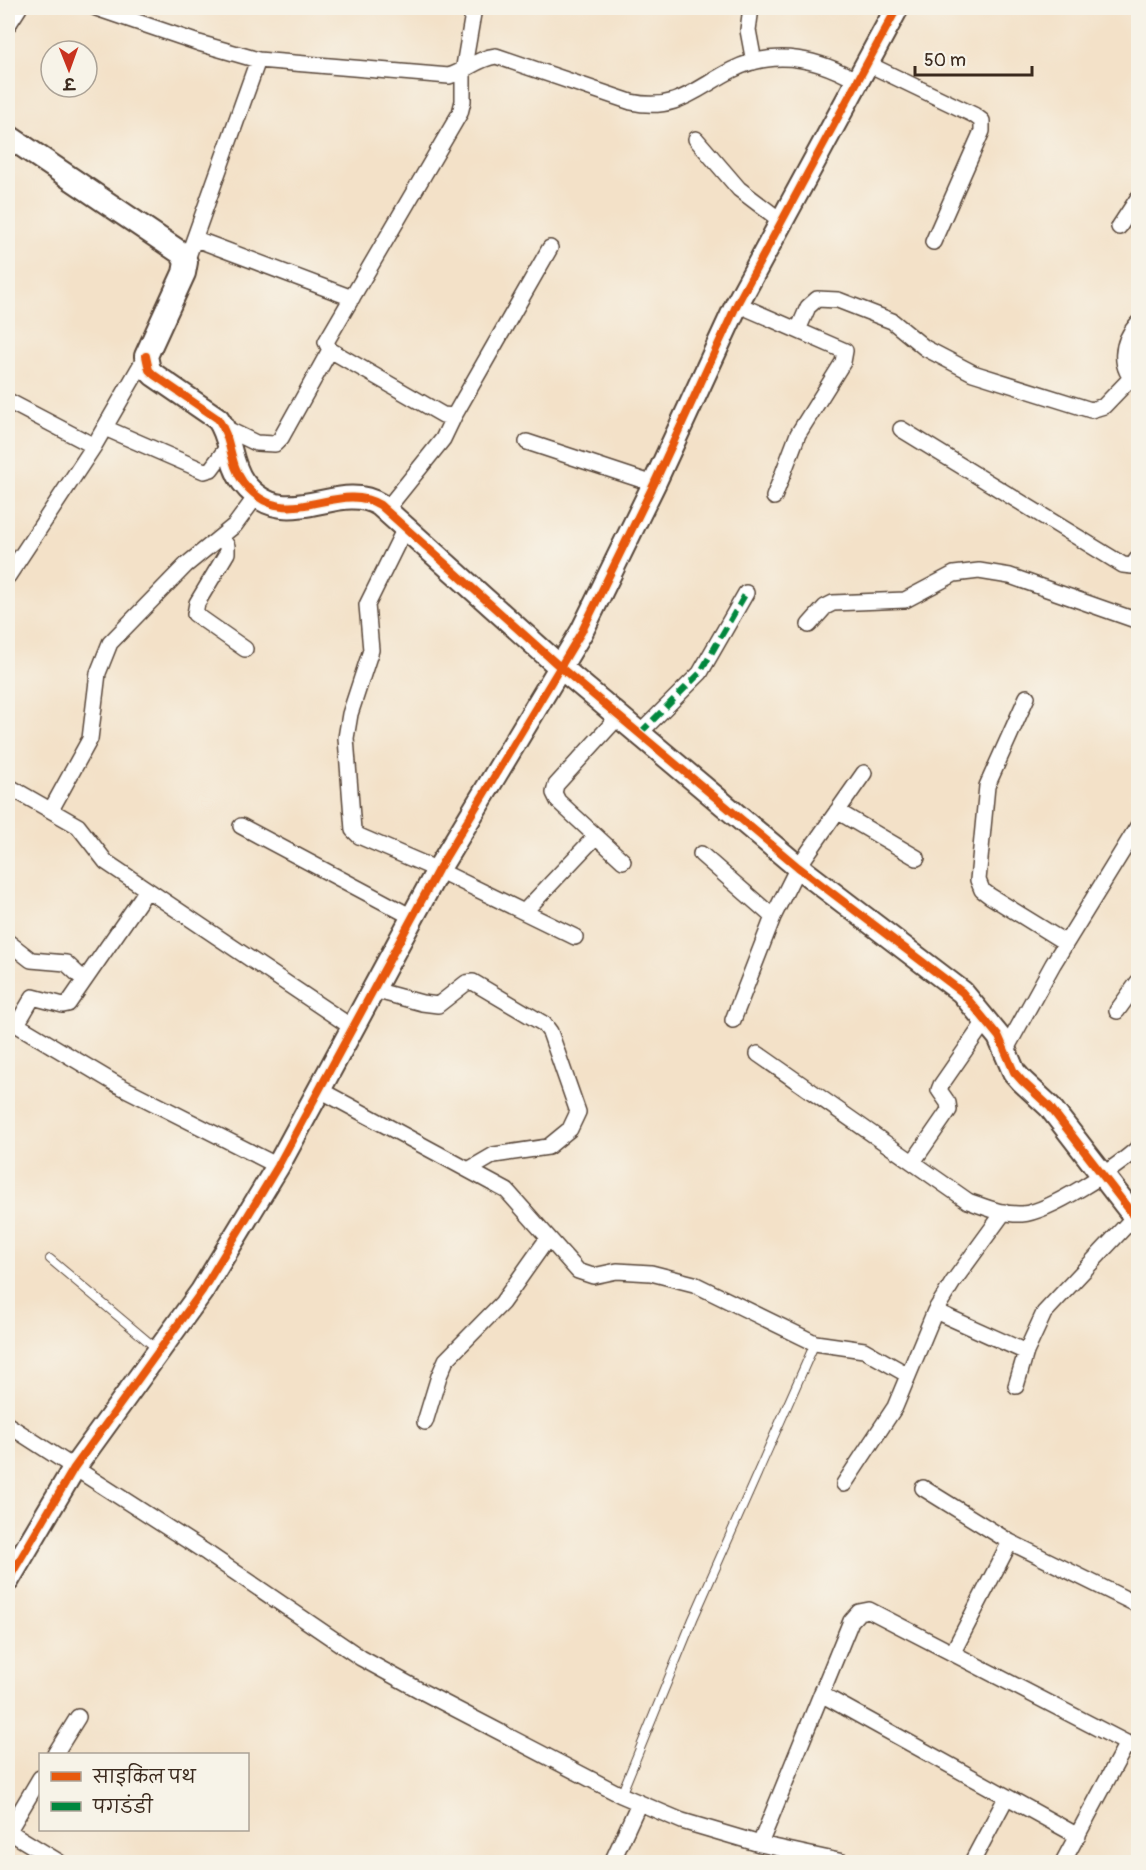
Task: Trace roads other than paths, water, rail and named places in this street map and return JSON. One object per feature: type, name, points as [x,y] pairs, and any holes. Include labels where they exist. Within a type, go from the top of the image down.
[{"type":"street","points":[[8,25],[19,8]]},
{"type":"street","points":[[96,8],[199,43],[258,60],[435,76],[463,72],[487,57],[504,57],[632,102],[651,106],[681,100],[734,69],[754,62],[789,59],[819,62],[863,73],[982,121],[982,131],[933,242]]},
{"type":"street","points":[[454,416],[443,415],[330,350],[326,342],[460,113],[463,101],[463,72],[474,8]]},
{"type":"street","points":[[752,8],[748,30],[754,62]]},
{"type":"street","points":[[8,1580],[74,1468],[202,1291],[278,1166],[438,870],[596,606],[737,304],[897,8]]},
{"type":"street","points":[[10,566],[94,446],[146,356],[184,273],[258,60]]},
{"type":"street","points":[[8,136],[175,246],[186,262]]},
{"type":"street","points":[[696,139],[739,189],[781,221]]},
{"type":"street","points":[[1119,227],[1138,198]]},
{"type":"street","points":[[196,238],[352,298]]},
{"type":"street","points":[[386,510],[443,439],[550,248]]},
{"type":"street","points":[[798,330],[808,307],[817,299],[838,300],[892,321],[925,348],[954,365],[1010,386],[1091,410],[1104,406],[1135,382],[1126,369],[1124,346],[1127,335],[1138,323]]},
{"type":"street","points":[[737,304],[837,347],[845,351],[846,356],[798,434],[774,497]]},
{"type":"street","points":[[227,437],[275,444],[281,438],[330,350]]},
{"type":"street","points":[[146,356],[149,370],[154,375],[207,409],[227,437],[236,471],[243,482],[257,495],[283,506],[296,507],[345,497],[369,498],[386,510],[559,666],[798,867],[962,992],[986,1020],[1006,1049],[1014,1071],[1050,1107],[1137,1218],[1044,1313],[1026,1352],[1016,1386]]},
{"type":"street","points":[[8,400],[94,446]]},
{"type":"street","points":[[105,428],[204,471],[211,469],[227,437]]},
{"type":"street","points":[[901,429],[1123,565],[1132,566],[1138,558]]},
{"type":"street","points":[[527,442],[654,484]]},
{"type":"street","points":[[51,810],[90,739],[98,673],[110,643],[186,565],[235,525],[257,495]]},
{"type":"street","points":[[405,528],[367,605],[371,650],[347,727],[353,830],[359,836],[438,870],[575,937]]},
{"type":"street","points":[[221,537],[227,546],[226,553],[197,603],[195,614],[245,649]]},
{"type":"street","points":[[809,625],[825,607],[833,603],[905,600],[954,574],[979,571],[1010,576],[1138,621]]},
{"type":"street","points":[[640,733],[700,672],[746,593]]},
{"type":"street","points":[[1027,697],[987,786],[978,880],[982,890],[990,896],[1066,943]]},
{"type":"street","points":[[620,716],[556,785],[554,793],[558,801],[623,861]]},
{"type":"street","points":[[733,1020],[773,917],[798,867],[864,773]]},
{"type":"street","points":[[9,791],[51,810],[78,826],[106,862],[353,1028]]},
{"type":"street","points":[[837,811],[917,858]]},
{"type":"street","points":[[241,826],[412,917]]},
{"type":"street","points":[[1006,1049],[1066,943],[1133,846],[1138,826]]},
{"type":"street","points":[[524,912],[596,836]]},
{"type":"street","points":[[701,854],[773,917]]},
{"type":"street","points":[[147,890],[68,1004],[63,1005],[33,997],[20,1019],[21,1029],[118,1084],[278,1166]]},
{"type":"street","points":[[8,942],[31,960],[66,963],[84,980]]},
{"type":"street","points":[[374,990],[422,1004],[438,1005],[466,983],[472,982],[536,1017],[550,1032],[578,1105],[577,1120],[558,1142],[548,1147],[494,1155],[470,1169]]},
{"type":"street","points":[[1118,1011],[1138,982]]},
{"type":"street","points":[[913,1162],[949,1110],[948,1103],[939,1090],[941,1085],[986,1020]]},
{"type":"street","points":[[758,1054],[968,1201],[1004,1212],[1021,1214],[1048,1206],[1102,1174],[1138,1148]]},
{"type":"street","points":[[320,1090],[507,1191],[578,1271],[585,1275],[630,1271],[694,1284],[815,1343],[864,1350],[908,1375]]},
{"type":"street","points":[[844,1484],[886,1423],[935,1311],[953,1282],[1004,1212]]},
{"type":"street","points":[[425,1422],[438,1376],[446,1360],[502,1303],[548,1238]]},
{"type":"street","points":[[935,1311],[1026,1352]]},
{"type":"street","points":[[8,1425],[207,1553],[361,1658],[621,1795],[682,1821],[760,1845],[843,1863]]},
{"type":"street","points":[[923,1488],[1010,1542],[1138,1605]]},
{"type":"street","points":[[953,1652],[1010,1542]]},
{"type":"street","points":[[760,1845],[851,1621],[859,1612],[869,1610],[1133,1746],[1064,1863]]},
{"type":"street","points":[[821,1694],[1078,1836]]},
{"type":"street","points":[[56,1753],[78,1717]]},
{"type":"street","points":[[39,1780],[8,1832],[59,1863]]},
{"type":"street","points":[[972,1863],[1006,1798]]},
{"type":"street","points":[[612,1863],[639,1803]]},
{"type":"lane","points":[[50,1259],[159,1350]]},
{"type":"lane","points":[[621,1795],[693,1619],[815,1343]]}]
